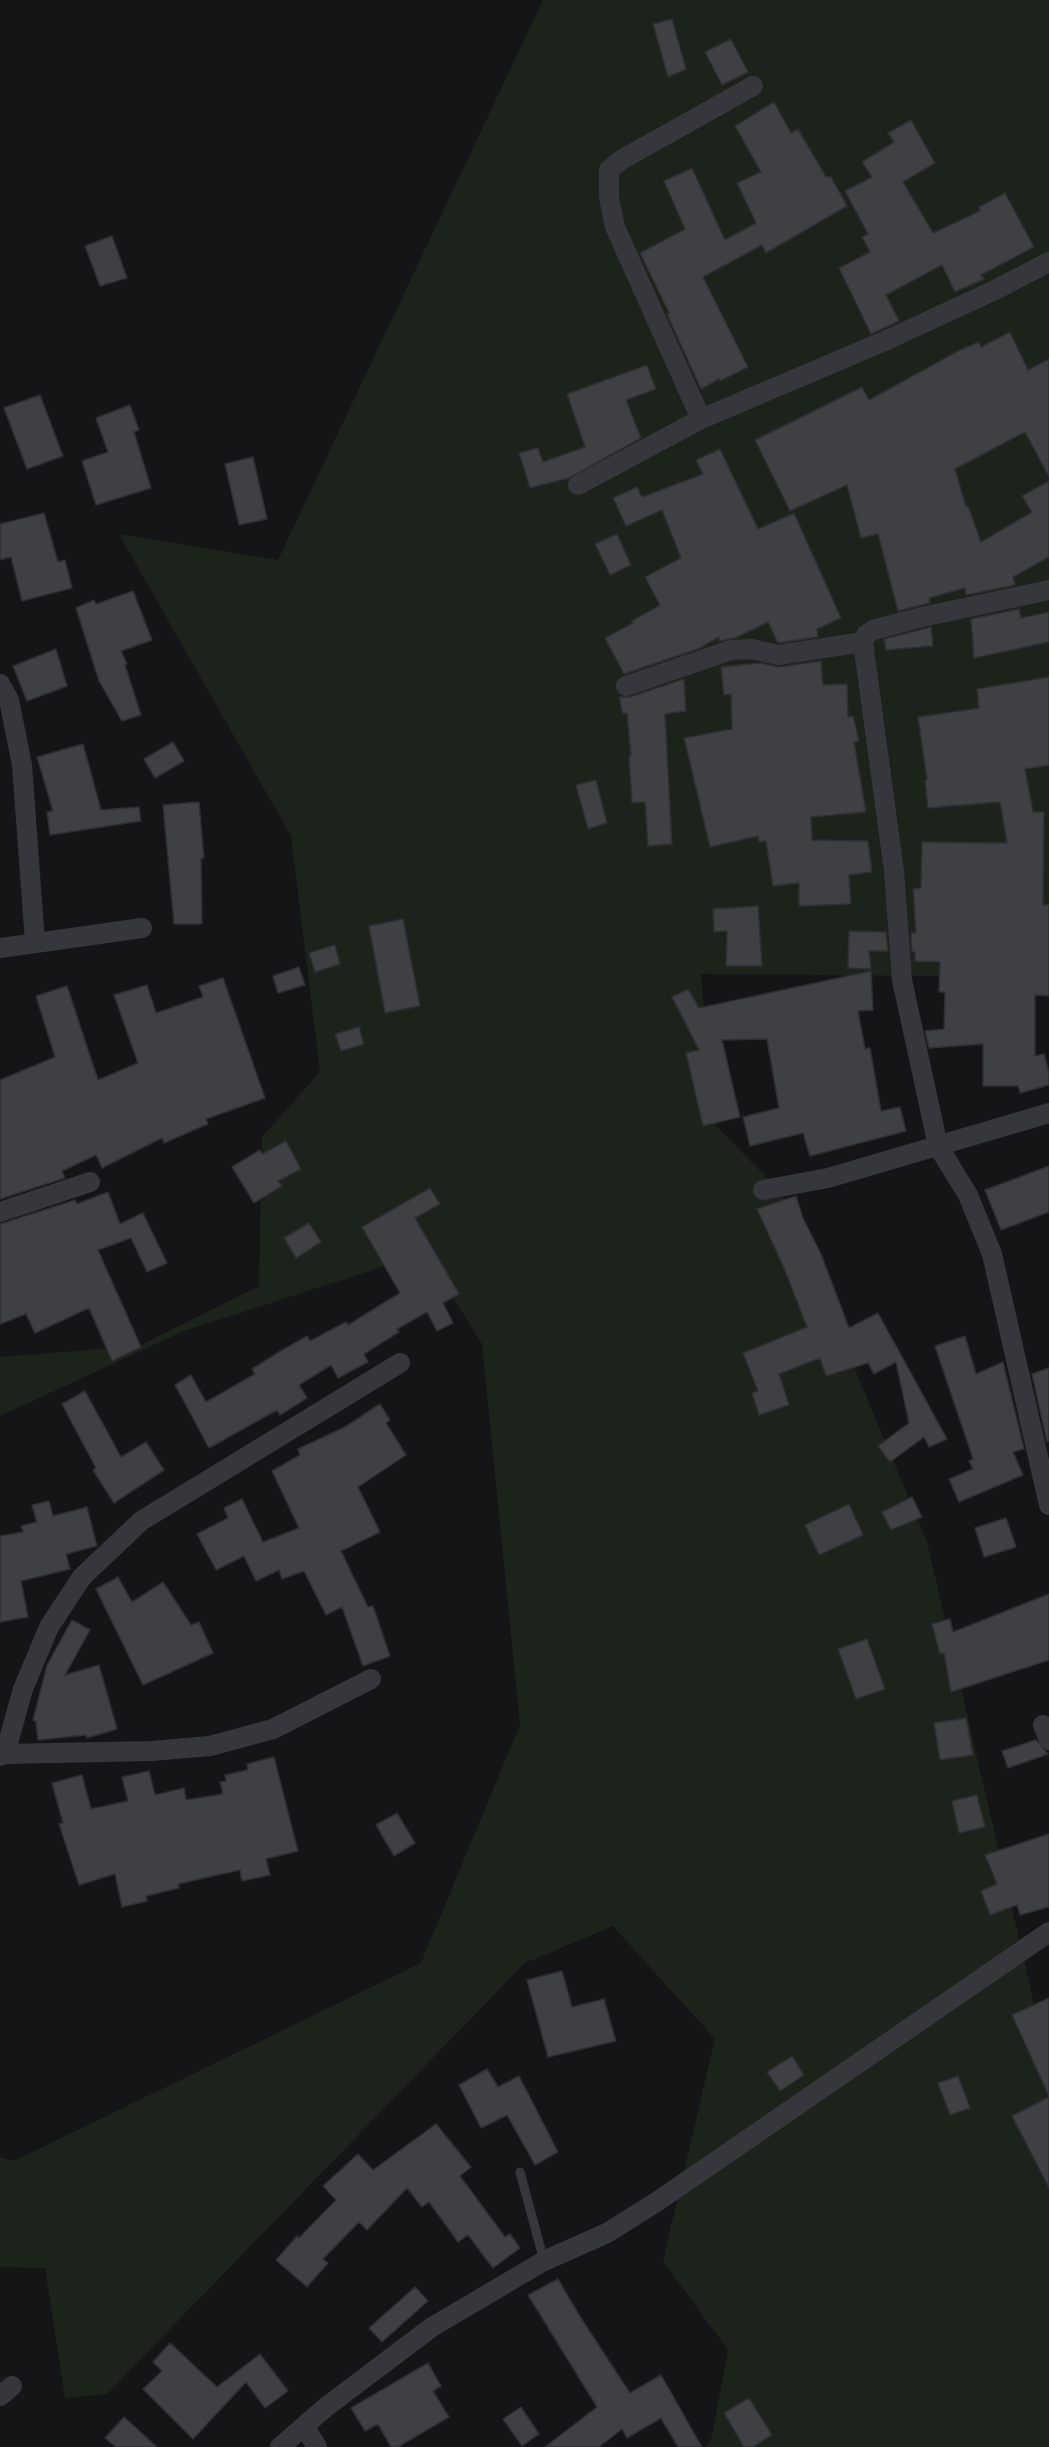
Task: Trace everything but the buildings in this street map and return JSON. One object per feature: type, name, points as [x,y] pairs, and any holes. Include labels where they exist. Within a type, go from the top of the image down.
[{"type":"street","points":[[701,419],[615,227],[609,198],[609,170],[621,160],[753,86]]},
{"type":"street","points":[[578,485],[701,419],[887,340],[995,290],[1049,262]]},
{"type":"street","points":[[1049,590],[922,616],[873,630],[866,635],[863,642],[894,871],[902,980],[938,1146],[968,1195],[992,1254],[1049,1505]]},
{"type":"street","points":[[626,686],[731,650],[752,649],[778,654],[863,642]]},
{"type":"street","points":[[0,684],[9,700],[22,765],[35,942]]},
{"type":"street","points":[[0,948],[141,928]]},
{"type":"street","points":[[763,1190],[828,1178],[1049,1113]]},
{"type":"street","points":[[0,1212],[90,1182]]},
{"type":"street","points":[[371,1679],[273,1729],[210,1746],[151,1751],[2,1755],[23,1689],[49,1627],[82,1577],[141,1521],[400,1363]]},
{"type":"street","points":[[280,2447],[326,2407],[432,2327],[544,2261],[607,2233],[658,2201],[1049,1932]]},
{"type":"street","points":[[304,2426],[317,2447]]},
{"type":"lane","points":[[520,2172],[544,2261]]},
{"type":"shaded area","points":[[543,0],[1049,0],[1049,977],[701,974],[712,1122],[781,1192],[927,1542],[1049,2068],[1049,2447],[707,2447],[712,2436],[728,2350],[663,2261],[715,2039],[613,1926],[525,1963],[107,2394],[65,2398],[45,2268],[0,2267],[0,2157],[14,2161],[421,1963],[520,1725],[482,1344],[425,1253],[184,1331],[0,1416],[0,1357],[139,1346],[259,1286],[262,1137],[320,1072],[291,836],[119,534],[278,560]]}]
